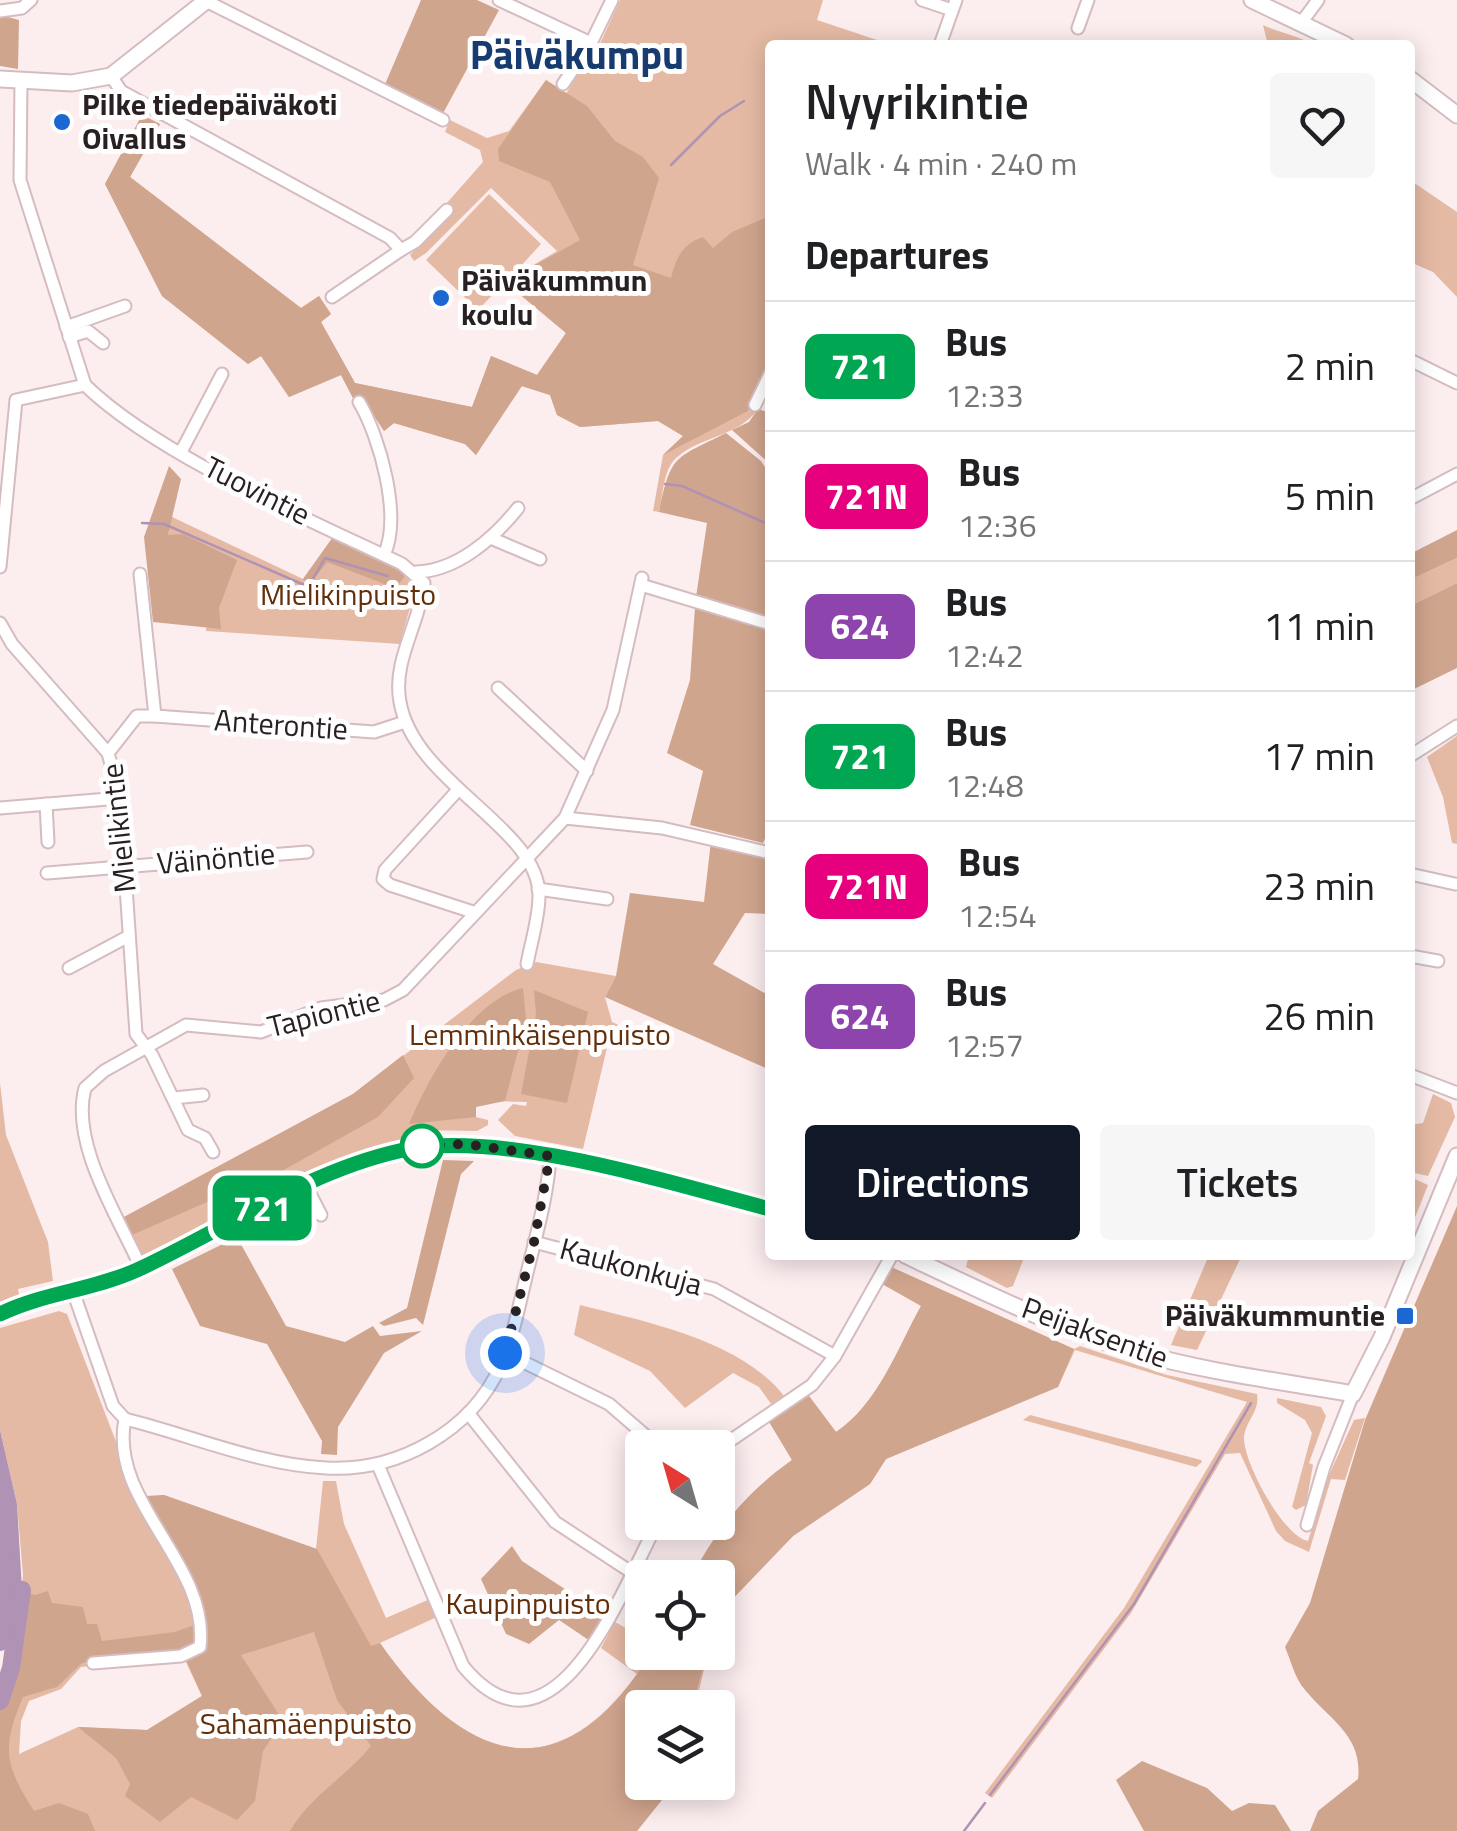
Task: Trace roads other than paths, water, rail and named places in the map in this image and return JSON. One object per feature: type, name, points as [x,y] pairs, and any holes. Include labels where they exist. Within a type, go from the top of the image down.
[{"type":"street","points":[[0,11],[22,8],[31,0]]},
{"type":"street","points":[[498,0],[591,43]]},
{"type":"street","points":[[563,84],[591,43],[612,0]]},
{"type":"street","points":[[922,0],[954,5],[942,40]]},
{"type":"street","points":[[1078,28],[1088,0]]},
{"type":"street","points":[[1252,0],[1336,40]]},
{"type":"street","points":[[1301,23],[1318,0]]},
{"type":"street","points":[[0,78],[88,82],[111,76],[200,2],[443,120]]},
{"type":"street","points":[[111,76],[121,90],[390,238],[401,250]]},
{"type":"street","points":[[0,395],[16,400],[85,386],[20,180],[21,80]]},
{"type":"street","points":[[1415,84],[1457,115]]},
{"type":"street","points":[[332,297],[401,250],[447,210]]},
{"type":"street","points":[[68,332],[125,306]]},
{"type":"street","points":[[68,332],[88,331],[104,343]]},
{"type":"street","points":[[1415,362],[1457,383]]},
{"type":"street","points":[[181,452],[222,374]]},
{"type":"street","points":[[755,404],[765,384]]},
{"type":"street","name":"Tuovintie","points":[[85,386],[181,452],[416,572]]},
{"type":"street","points":[[0,566],[16,400]]},
{"type":"street","points":[[359,402],[376,431],[380,448],[393,536],[384,555]]},
{"type":"street","points":[[1415,495],[1457,474]]},
{"type":"street","points":[[416,572],[430,572],[493,539],[518,508]]},
{"type":"street","points":[[493,539],[540,559]]},
{"type":"street","points":[[416,572],[424,583],[400,670],[399,698],[405,722],[426,759],[521,848],[538,889],[527,964]]},
{"type":"street","points":[[140,574],[154,716]]},
{"type":"street","name":"Tapiontie","points":[[140,1268],[96,1166],[82,1100],[92,1080],[186,1024],[261,1032],[320,1008],[394,996],[564,818],[614,710],[642,582],[765,622]]},
{"type":"street","points":[[0,623],[12,644],[108,752]]},
{"type":"street","points":[[498,688],[586,771]]},
{"type":"street","name":"Mielikintie","points":[[143,1048],[136,1034],[120,798],[108,752],[137,716],[154,716]]},
{"type":"street","name":"Anterontie","points":[[154,716],[374,732],[405,722]]},
{"type":"street","points":[[1415,753],[1457,726]]},
{"type":"street","points":[[458,790],[382,878],[390,886],[473,912]]},
{"type":"street","points":[[0,808],[120,798]]},
{"type":"street","points":[[46,804],[48,842]]},
{"type":"street","points":[[564,818],[662,828],[765,852]]},
{"type":"street","name":"Väinöntie","points":[[47,874],[307,852]]},
{"type":"street","points":[[1415,875],[1454,884]]},
{"type":"street","points":[[538,889],[607,899]]},
{"type":"street","points":[[69,968],[129,936]]},
{"type":"street","points":[[1415,957],[1438,961]]},
{"type":"street","points":[[143,1048],[152,1055],[188,1130],[205,1138],[213,1152]]},
{"type":"street","points":[[1415,1076],[1457,1093]]},
{"type":"street","points":[[174,1098],[204,1095]]},
{"type":"street","points":[[0,1314],[140,1268],[363,1161],[425,1146],[465,1144],[550,1156],[765,1207]]},
{"type":"street","points":[[73,1292],[113,1406],[125,1419],[291,1464],[331,1469],[378,1465],[434,1441],[468,1413],[505,1353],[534,1242],[550,1156]]},
{"type":"street","points":[[1415,1257],[1457,1156]]},
{"type":"street","points":[[306,1186],[320,1215]]},
{"type":"street","name":"Kaukonkuja","points":[[534,1242],[714,1289],[834,1356]]},
{"type":"street","points":[[735,1437],[812,1384],[834,1356],[889,1260]]},
{"type":"street","name":"Peijaksentie","points":[[916,1260],[1020,1307],[1133,1351],[1216,1372],[1353,1394]]},
{"type":"street","points":[[1307,1525],[1324,1466],[1353,1394],[1414,1260]]},
{"type":"street","points":[[505,1353],[609,1404],[639,1430]]},
{"type":"street","points":[[468,1413],[555,1522],[625,1568]]},
{"type":"street","points":[[93,1663],[181,1656],[200,1648],[200,1623],[192,1591],[136,1488],[122,1448],[125,1419]]},
{"type":"street","points":[[378,1465],[463,1666],[492,1692],[523,1699],[554,1688],[573,1674],[600,1636],[625,1584]]},
{"type":"waterway","points":[[671,165],[720,116],[744,101]]},
{"type":"waterway","points":[[665,484],[682,486],[765,523]]},
{"type":"waterway","points":[[142,523],[164,524],[302,584],[310,584],[325,558],[388,576]]},
{"type":"waterway","points":[[990,1795],[1134,1604],[1251,1403]]},
{"type":"waterway","points":[[0,1642],[9,1566]]},
{"type":"waterway","points":[[0,1587],[22,1590],[11,1668],[0,1701]]},
{"type":"waterway","points":[[964,1831],[985,1803]]},
{"type":"place","name":"Pilke tiedepäiväkoti Oivallus","points":[[62,122]]},
{"type":"place","name":"Päiväkummun koulu","points":[[441,298]]},
{"type":"place","name":"Päiväkummuntie","points":[[1405,1316]]},
{"type":"district","name":"Päiväkumpu","points":[[577,55]]},
{"type":"park label","name":"Mielikinpuisto","points":[[348,595]]},
{"type":"park label","name":"Lemminkäisenpuisto","points":[[540,1035]]},
{"type":"park label","name":"Kaupinpuisto","points":[[528,1604]]},
{"type":"park label","name":"Sahamäenpuisto","points":[[306,1724]]}]
